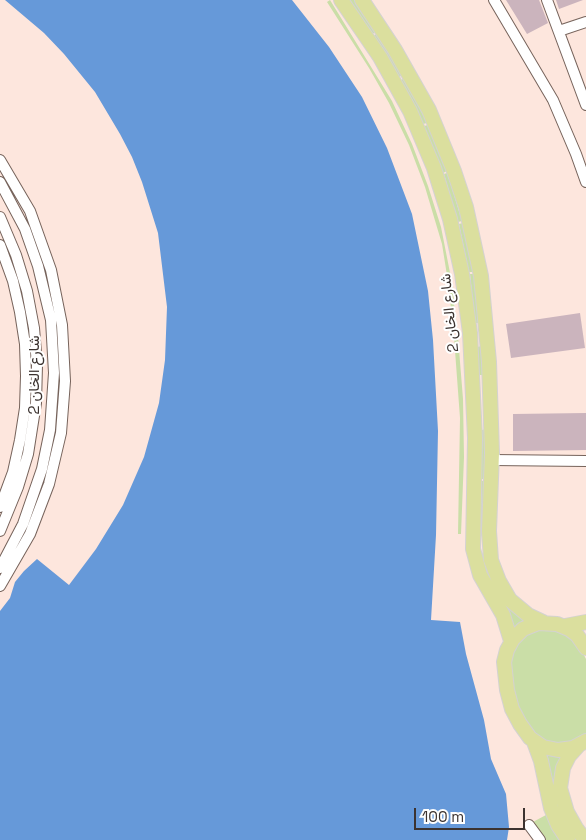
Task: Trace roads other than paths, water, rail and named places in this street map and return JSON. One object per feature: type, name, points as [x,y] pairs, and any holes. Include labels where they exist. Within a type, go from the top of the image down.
[{"type":"main road","name":"شارع الخان 2","points":[[341,0],[380,58],[410,111],[434,168],[450,219],[462,274],[470,333],[475,430],[474,549],[480,575],[503,615],[512,641]]},
{"type":"main road","points":[[362,0],[395,50],[428,110],[452,165],[466,207],[480,267],[489,362],[492,460],[489,542],[493,568],[510,600],[528,615],[543,622],[565,626],[586,622]]},
{"type":"main road","points":[[543,622],[528,626],[518,634],[507,650],[504,662],[507,690],[512,709],[520,724],[534,742],[542,761],[551,808],[558,825],[568,840]]},
{"type":"main road","points":[[565,626],[574,632],[586,648]]},
{"type":"main road","points":[[534,742],[553,750],[568,749],[582,744]]},
{"type":"main road","points":[[582,744],[569,756],[563,768],[560,788],[571,820],[585,840]]},
{"type":"street","points":[[494,0],[553,100],[573,145],[586,182]]},
{"type":"street","points":[[547,0],[586,105]]},
{"type":"street","points":[[559,31],[586,22]]},
{"type":"street","points":[[0,160],[30,211],[45,250],[54,281],[62,325],[65,362],[61,433],[49,484],[30,534],[0,586]]},
{"type":"street","name":"شارع الخان 2","points":[[0,182],[29,238],[38,266],[48,303],[53,338],[54,373],[50,430],[42,469],[23,524],[0,568]]},
{"type":"street","name":"شارع الخان 2","points":[[0,217],[16,255],[27,291],[34,328],[37,365],[36,403],[28,454],[18,486],[0,531]]},
{"type":"street","points":[[0,245],[17,297],[23,328],[26,360],[25,408],[20,440],[13,472],[0,507]]},
{"type":"street","points":[[48,303],[54,281]]},
{"type":"street","points":[[54,373],[64,390]]},
{"type":"street","points":[[492,460],[586,461]]},
{"type":"street","points":[[0,482],[13,472]]},
{"type":"street","points":[[0,572],[13,564]]},
{"type":"street","points":[[529,825],[540,840]]},
{"type":"water","points":[[5,0],[292,0],[329,47],[362,97],[387,148],[412,214],[428,291],[438,431],[436,535],[431,620],[460,622],[466,654],[484,720],[491,759],[506,794],[509,827],[507,840],[0,840],[0,611],[10,598],[15,582],[37,559],[69,585],[96,549],[123,505],[144,457],[159,403],[165,360],[167,307],[158,233],[142,182],[120,134],[95,92],[64,54],[44,33]]}]
